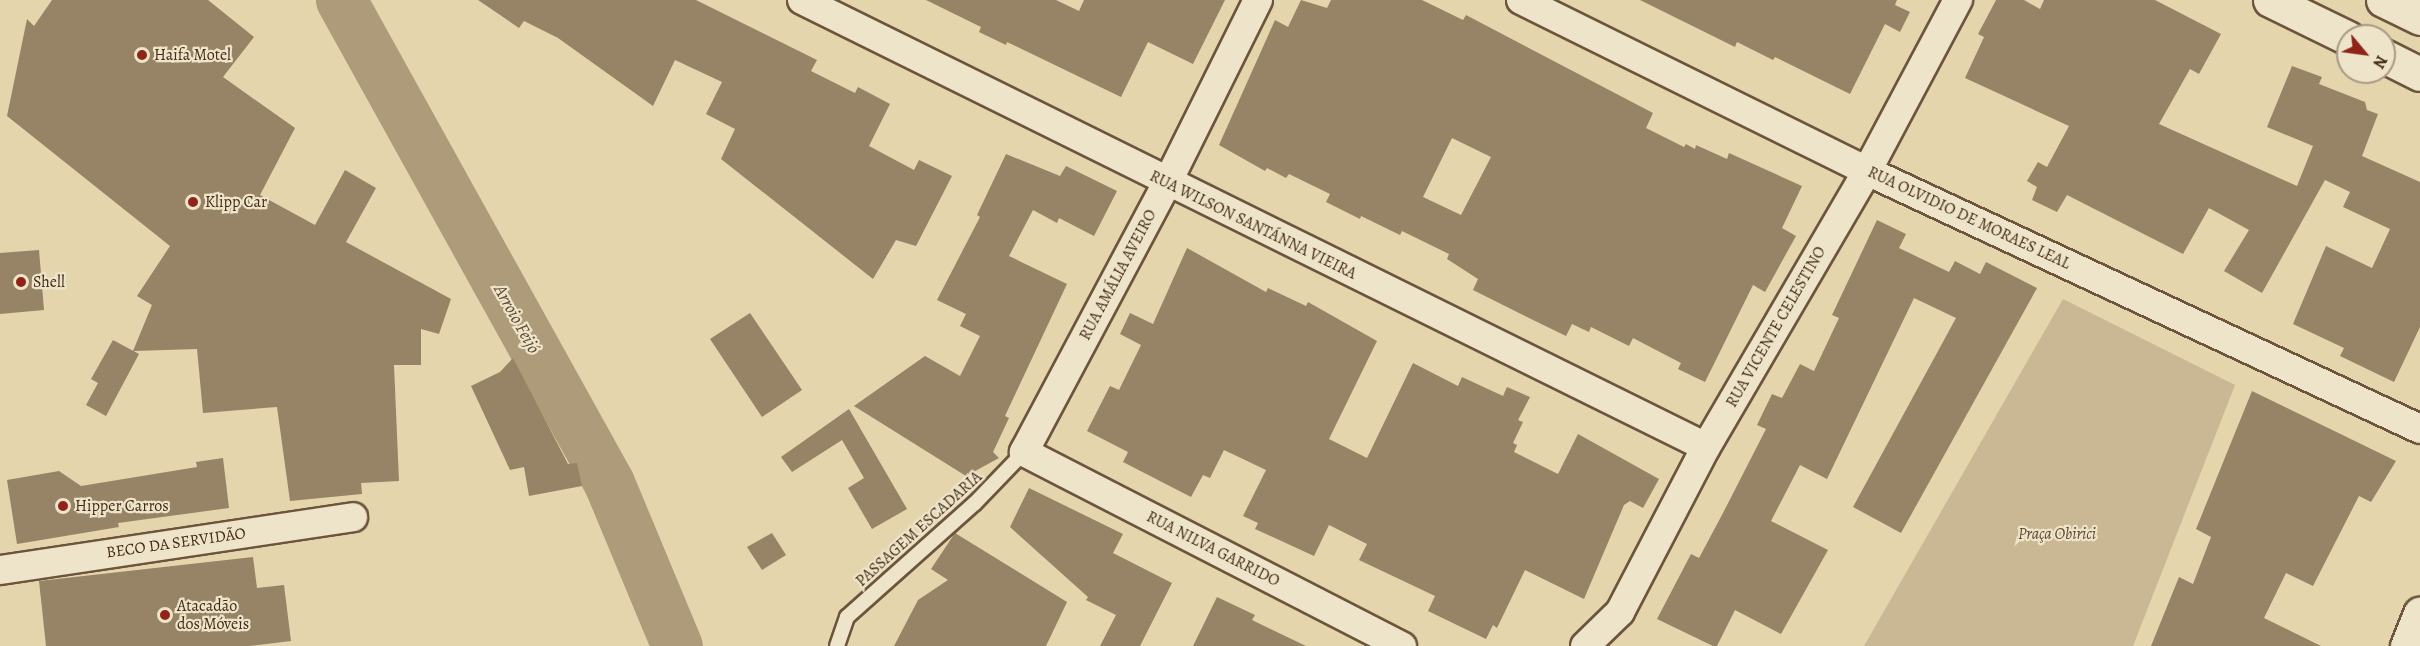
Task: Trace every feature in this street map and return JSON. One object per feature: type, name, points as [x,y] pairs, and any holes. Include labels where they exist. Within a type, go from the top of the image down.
[{"type":"main road","points":[[2270,0],[2336,32]]},
{"type":"main road","points":[[2383,0],[2420,18]]},
{"type":"main road","points":[[2396,62],[2420,74]]},
{"type":"main road","points":[[2407,646],[2420,613]]},
{"type":"street","name":"RUA WILSON SANTÁNNA VIEIRA","points":[[802,0],[1167,183],[1706,447]]},
{"type":"street","name":"RUA AMÁLIA AVEIRO","points":[[1024,452],[1167,183],[1258,0]]},
{"type":"street","name":"RUA OLVIDIO DE MORAES LEAL","points":[[1521,0],[1868,171],[2420,429]]},
{"type":"street","name":"RUA VICENTE CELESTINO","points":[[1585,646],[1620,612],[1706,447],[1868,171],[1958,0]]},
{"type":"street","name":"RUA NILVA GARRIDO","points":[[1024,452],[1402,646]]},
{"type":"street","name":"BECO DA SERVIDÃO","points":[[0,570],[353,517]]},
{"type":"lane","name":"PASSAGEM ESCADARIA","points":[[838,639],[847,617],[975,503],[1024,452]]},
{"type":"green space","name":"Praça Obirici","points":[[2063,299],[2235,385],[2133,646],[1864,646]]},
{"type":"building","points":[[52,0],[208,0],[254,37],[223,77],[295,128],[260,195],[315,225],[345,170],[376,188],[346,242],[451,299],[439,334],[421,329],[421,365],[394,365],[399,481],[361,483],[362,494],[290,501],[277,407],[203,413],[197,349],[133,351],[152,305],[137,296],[170,246],[7,116],[27,19],[34,26]]},
{"type":"building","points":[[478,0],[696,0],[817,60],[811,71],[855,93],[858,87],[890,104],[869,146],[914,170],[919,160],[952,176],[916,246],[896,240],[873,279],[721,159],[735,129],[706,114],[722,82],[675,60],[653,106],[558,38],[524,21],[519,28]]},
{"type":"building","points":[[926,0],[1056,0],[1079,11],[1084,0],[1225,0],[1193,64],[1148,42],[1121,97],[1007,42],[1006,45],[979,32],[981,27]]},
{"type":"building","points":[[1301,0],[1327,8],[1331,0],[1422,0],[1463,20],[1466,15],[1653,113],[1646,128],[1684,147],[1686,144],[1695,149],[1696,145],[1727,159],[1729,153],[1802,186],[1782,228],[1796,236],[1765,292],[1753,285],[1705,382],[1678,369],[1681,363],[1633,338],[1629,346],[1591,327],[1589,332],[1572,324],[1566,336],[1473,290],[1478,279],[1447,259],[1449,254],[1402,231],[1400,235],[1361,216],[1360,219],[1326,202],[1330,194],[1289,174],[1286,178],[1267,168],[1265,171],[1219,145],[1275,20],[1288,27]],"holes":[[[1452,138],[1491,157],[1461,215],[1423,197]]]},
{"type":"building","points":[[1640,0],[1897,0],[1895,5],[1910,12],[1900,32],[1885,24],[1850,94],[1775,57],[1773,60],[1737,42],[1735,47]]},
{"type":"building","points":[[1996,0],[2024,0],[2040,9],[2044,0],[2155,0],[2221,34],[2199,74],[2190,69],[2159,124],[2297,186],[2313,146],[2267,127],[2292,66],[2322,77],[2319,84],[2365,102],[2367,110],[2378,114],[2362,156],[2420,182],[2420,327],[2394,382],[2340,356],[2344,348],[2293,324],[2326,246],[2372,268],[2390,229],[2343,207],[2350,192],[2325,180],[2262,293],[2224,271],[2249,230],[2209,208],[2183,254],[2067,195],[2057,212],[2032,200],[2037,187],[2027,181],[2038,162],[2047,167],[2069,126],[1965,78],[1984,37],[1978,34]]},
{"type":"building","points":[[1006,154],[1060,176],[1066,166],[1117,191],[1094,236],[1059,218],[1057,223],[1033,210],[1009,256],[1067,284],[1005,416],[1009,418],[993,452],[999,458],[966,476],[854,406],[925,356],[960,376],[980,336],[960,326],[966,314],[937,300],[980,217],[977,215]]},
{"type":"building","points":[[1877,220],[1906,234],[1899,248],[1949,272],[1955,261],[1980,274],[1986,262],[2037,288],[1901,533],[1853,507],[1956,318],[1914,298],[1827,479],[1800,465],[1771,521],[1828,550],[1781,634],[1735,610],[1717,646],[1713,646],[1657,619],[1691,554],[1699,558],[1766,429],[1757,425],[1772,394],[1782,398],[1800,364],[1814,371],[1839,318],[1832,315]]},
{"type":"building","points":[[1187,248],[1266,292],[1268,288],[1306,306],[1308,302],[1377,341],[1329,439],[1367,458],[1413,363],[1458,386],[1462,377],[1503,396],[1507,387],[1530,397],[1518,420],[1523,422],[1513,443],[1517,445],[1514,452],[1558,474],[1578,434],[1659,479],[1643,508],[1630,501],[1624,505],[1584,599],[1525,570],[1497,628],[1493,625],[1486,639],[1428,611],[1435,596],[1359,560],[1367,544],[1329,525],[1314,556],[1255,529],[1258,523],[1243,516],[1266,470],[1224,450],[1210,478],[1203,475],[1191,497],[1123,462],[1128,452],[1087,431],[1110,386],[1119,390],[1141,345],[1120,334],[1130,313],[1153,324]]},
{"type":"building","name":"Shell","points":[[39,250],[44,310],[0,314],[0,253]]},
{"type":"building","points":[[750,313],[802,390],[762,417],[710,339]]},
{"type":"building","points":[[113,340],[139,354],[106,416],[86,405],[98,383],[91,379]]},
{"type":"building","points":[[513,358],[568,464],[577,463],[582,486],[529,496],[524,467],[510,470],[471,386],[500,372]]},
{"type":"building","points":[[2252,391],[2396,461],[2371,502],[2359,496],[2313,586],[2286,573],[2264,618],[2321,646],[2151,646],[2179,577],[2193,584],[2211,537],[2196,529]]},
{"type":"building","points":[[849,409],[907,509],[872,529],[848,488],[864,478],[842,440],[792,472],[781,457]]},
{"type":"building","points":[[223,458],[229,508],[118,523],[119,527],[17,544],[7,480],[59,471],[81,486],[197,467],[196,462]]},
{"type":"building","points":[[1029,488],[1123,534],[1113,553],[1172,583],[1140,646],[1100,646],[1116,615],[1086,600],[1088,597],[1010,527]]},
{"type":"building","points":[[772,533],[786,555],[762,570],[747,547]]},
{"type":"building","points":[[955,533],[1067,602],[1046,646],[894,646],[918,600],[948,580],[931,569]]},
{"type":"building","name":"Atacadão dos Móveis","points":[[253,557],[257,588],[284,585],[291,641],[249,646],[46,646],[39,581]]},
{"type":"building","points":[[1217,597],[1255,615],[1252,620],[1306,646],[1193,646]]},
{"type":"waterway","name":"Arroio Feijó","points":[[341,0],[609,483],[677,646]]},
{"type":"place","name":"Haifa Motel","points":[[142,55]]},
{"type":"place","name":"Klipp Car","points":[[193,202]]},
{"type":"place","name":"Shell","points":[[21,282]]},
{"type":"place","name":"Hipper Carros","points":[[63,506]]},
{"type":"place","name":"Atacadão dos Móveis","points":[[165,615]]}]
